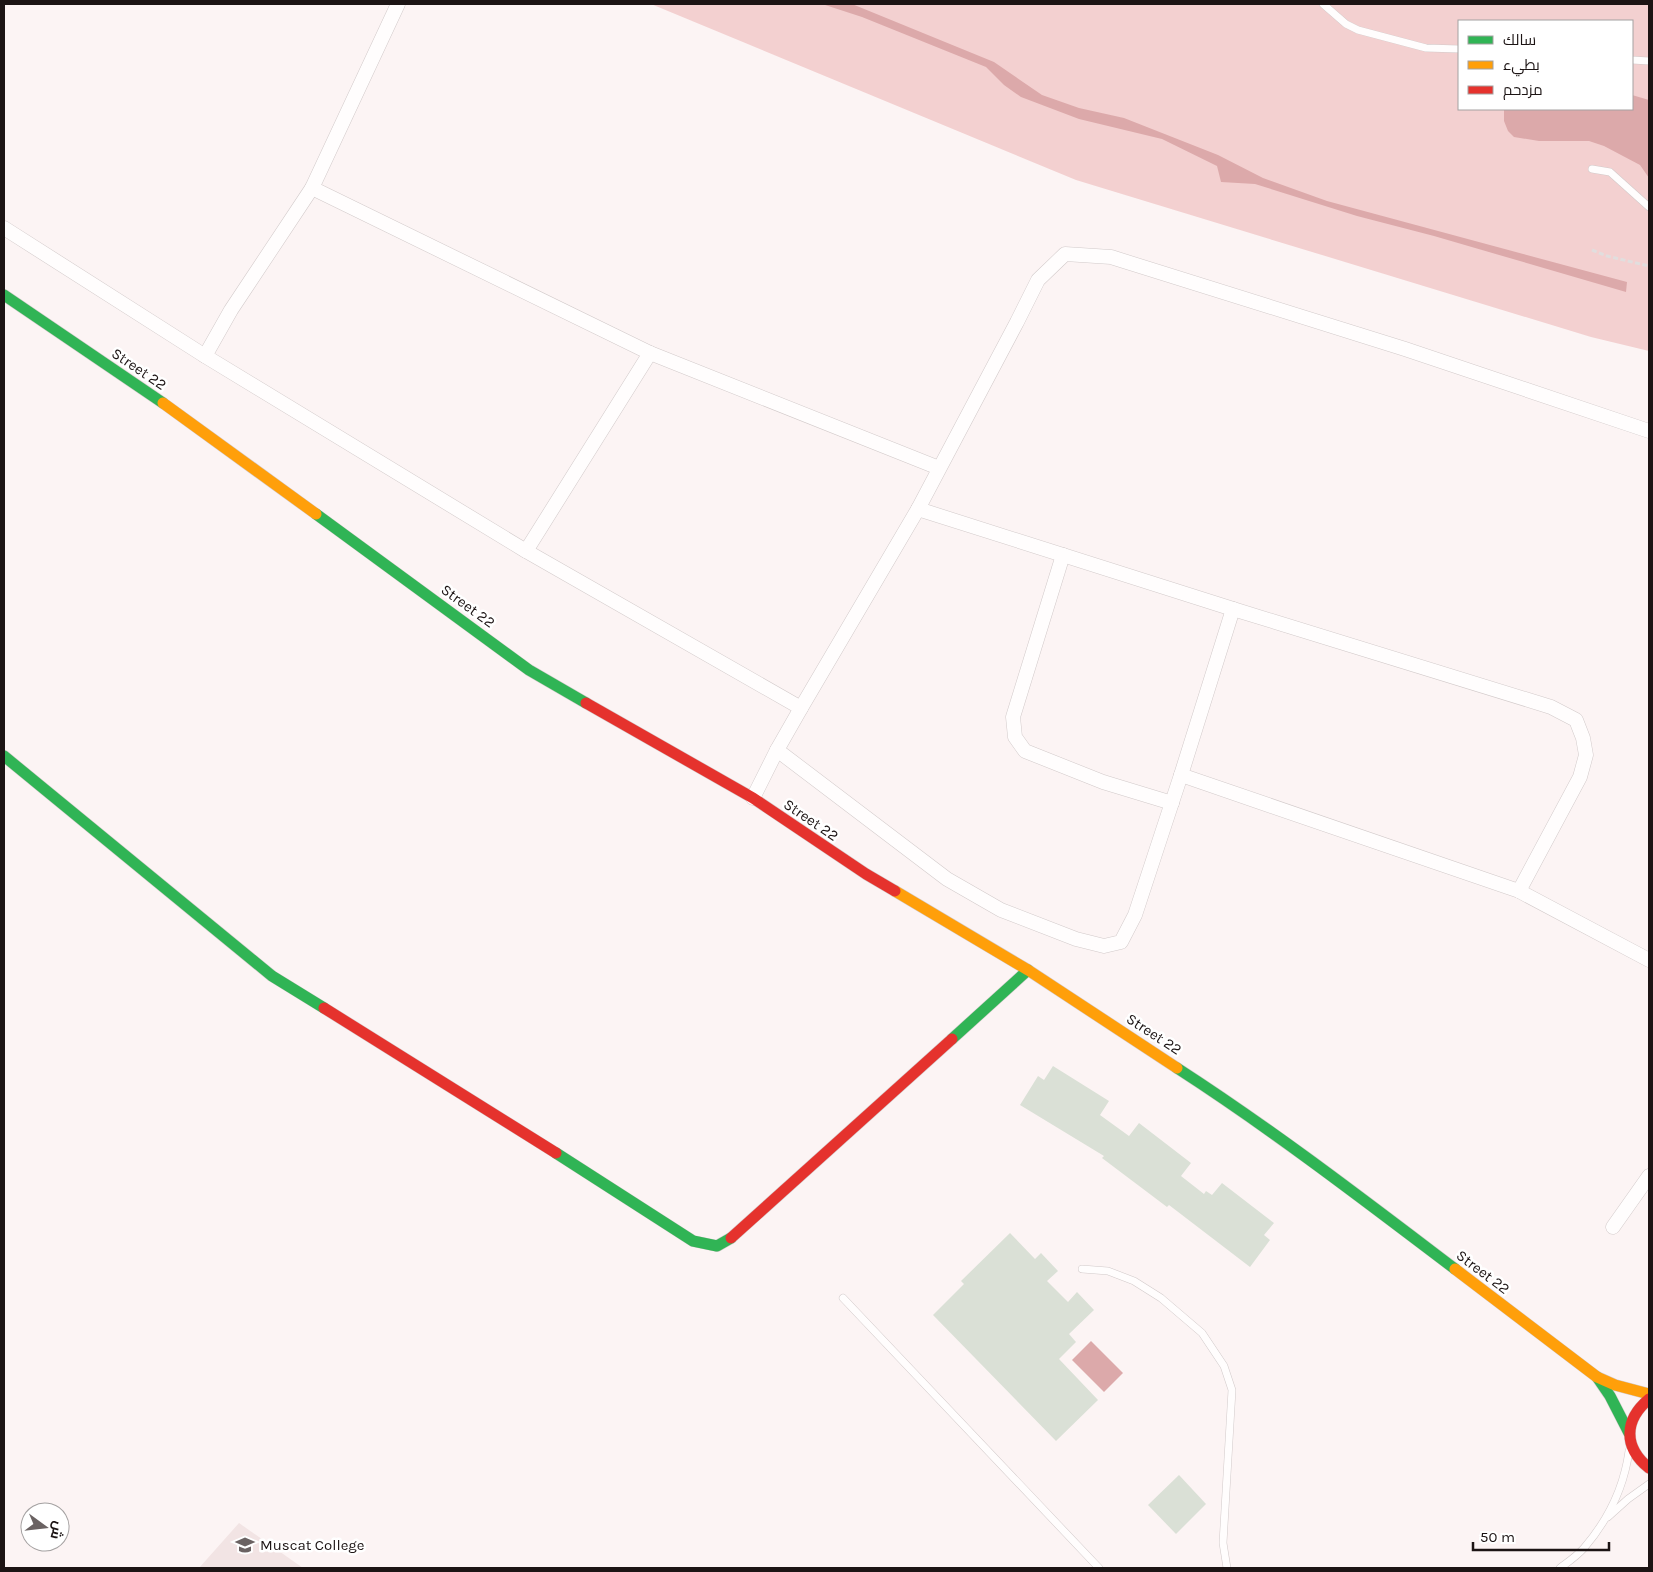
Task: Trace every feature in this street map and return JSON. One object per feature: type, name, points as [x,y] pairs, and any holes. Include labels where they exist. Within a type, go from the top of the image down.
[{"type":"street","points":[[205,356],[231,310],[312,188],[398,4]]},
{"type":"street","points":[[312,188],[650,354],[939,468]]},
{"type":"street","points":[[4,228],[205,356],[526,551],[801,708]]},
{"type":"street","points":[[753,798],[777,750],[918,509],[1038,280],[1065,254],[1111,257],[1405,349],[1649,431]]},
{"type":"street","name":"Street 22","points":[[4,295],[180,415],[530,670],[753,798],[866,874],[1028,970],[1210,1089],[1350,1190],[1598,1377],[1622,1387],[1649,1394]]},
{"type":"street","points":[[526,551],[650,354]]},
{"type":"street","points":[[918,509],[1551,707],[1576,720],[1583,738],[1586,755],[1580,777],[1519,892]]},
{"type":"street","points":[[1063,554],[1013,717],[1015,737],[1025,751],[1103,782],[1172,803]]},
{"type":"street","points":[[777,750],[947,879],[1001,910],[1076,939],[1104,946],[1121,942],[1135,915],[1233,609]]},
{"type":"street","points":[[4,756],[272,976],[536,1140],[692,1241],[717,1246],[732,1238],[1028,970]]},
{"type":"street","points":[[1181,775],[1519,892],[1649,960]]},
{"type":"street","points":[[1612,1227],[1649,1176]]},
{"type":"street","name":"Street 22","points":[[1598,1377],[1610,1396],[1630,1437],[1638,1459],[1649,1468]]},
{"type":"street","points":[[1630,1437],[1634,1414],[1649,1399]]},
{"type":"lane","points":[[1322,4],[1346,24],[1358,30],[1426,48],[1458,49]]},
{"type":"lane","points":[[1633,60],[1649,61]]},
{"type":"lane","points":[[1592,169],[1610,172],[1649,207]]},
{"type":"lane","points":[[1082,1269],[1108,1272],[1134,1282],[1161,1298],[1202,1333],[1224,1366],[1232,1390],[1223,1543],[1227,1568]]},
{"type":"lane","points":[[843,1298],[1099,1568]]},
{"type":"lane","points":[[1560,1568],[1583,1549],[1604,1521],[1616,1500],[1626,1473],[1630,1437]]},
{"type":"lane","points":[[1604,1521],[1628,1499],[1649,1484]]},
{"type":"path","points":[[1592,250],[1614,258],[1649,266]]},
{"type":"shaded area","points":[[651,4],[1649,4],[1649,351],[1591,337],[1076,180]]},
{"type":"shaded area","points":[[822,4],[852,4],[994,62],[1042,95],[1079,108],[1124,118],[1218,155],[1263,178],[1327,201],[1627,282],[1626,292],[1434,236],[1357,216],[1255,184],[1221,182],[1217,166],[1162,139],[1079,119],[1021,97],[1004,85],[986,67],[862,17]]},
{"type":"shaded area","points":[[1633,95],[1649,100],[1649,178],[1640,165],[1604,146],[1589,141],[1539,141],[1514,137],[1508,131],[1504,121],[1504,110],[1633,110]]},
{"type":"shaded area","points":[[1091,1341],[1123,1373],[1104,1392],[1072,1360]]},
{"type":"shaded area","name":"Muscat College","points":[[239,1523],[303,1568],[199,1568]]},
{"type":"building","points":[[1053,1066],[1109,1101],[1100,1115],[1129,1136],[1139,1123],[1191,1163],[1181,1176],[1204,1194],[1206,1191],[1212,1195],[1222,1183],[1274,1223],[1264,1235],[1270,1240],[1250,1267],[1169,1205],[1167,1207],[1102,1158],[1104,1156],[1020,1105],[1038,1076],[1044,1080]]},
{"type":"building","points":[[1010,1233],[1035,1259],[1041,1253],[1058,1271],[1047,1281],[1068,1302],[1077,1292],[1094,1310],[1069,1334],[1076,1342],[1059,1359],[1098,1400],[1056,1441],[933,1315],[964,1284],[961,1281]]},
{"type":"building","points":[[1179,1475],[1206,1504],[1176,1534],[1148,1505]]},
{"type":"traffic: fast","points":[[4,295],[163,403]]},
{"type":"traffic: fast","points":[[316,514],[529,670],[586,703]]},
{"type":"traffic: fast","points":[[4,756],[272,976],[324,1008]]},
{"type":"traffic: fast","points":[[952,1039],[1028,970]]},
{"type":"traffic: fast","points":[[1177,1068],[1283,1141],[1455,1269]]},
{"type":"traffic: fast","points":[[556,1153],[693,1241],[717,1246],[731,1238]]},
{"type":"traffic: fast","points":[[1597,1377],[1610,1396],[1629,1433]]},
{"type":"traffic: slow","points":[[163,403],[316,514]]},
{"type":"traffic: slow","points":[[895,891],[1028,970],[1177,1068]]},
{"type":"traffic: slow","points":[[1455,1269],[1597,1377],[1615,1385],[1649,1394]]},
{"type":"traffic: jam","points":[[586,703],[753,798],[866,874],[895,891]]},
{"type":"traffic: jam","points":[[324,1008],[556,1153]]},
{"type":"traffic: jam","points":[[731,1238],[952,1039]]},
{"type":"traffic: jam","points":[[1649,1399],[1635,1416],[1630,1434],[1635,1451],[1649,1468]]},
{"type":"place","name":"Muscat College","points":[[245,1545]]}]
